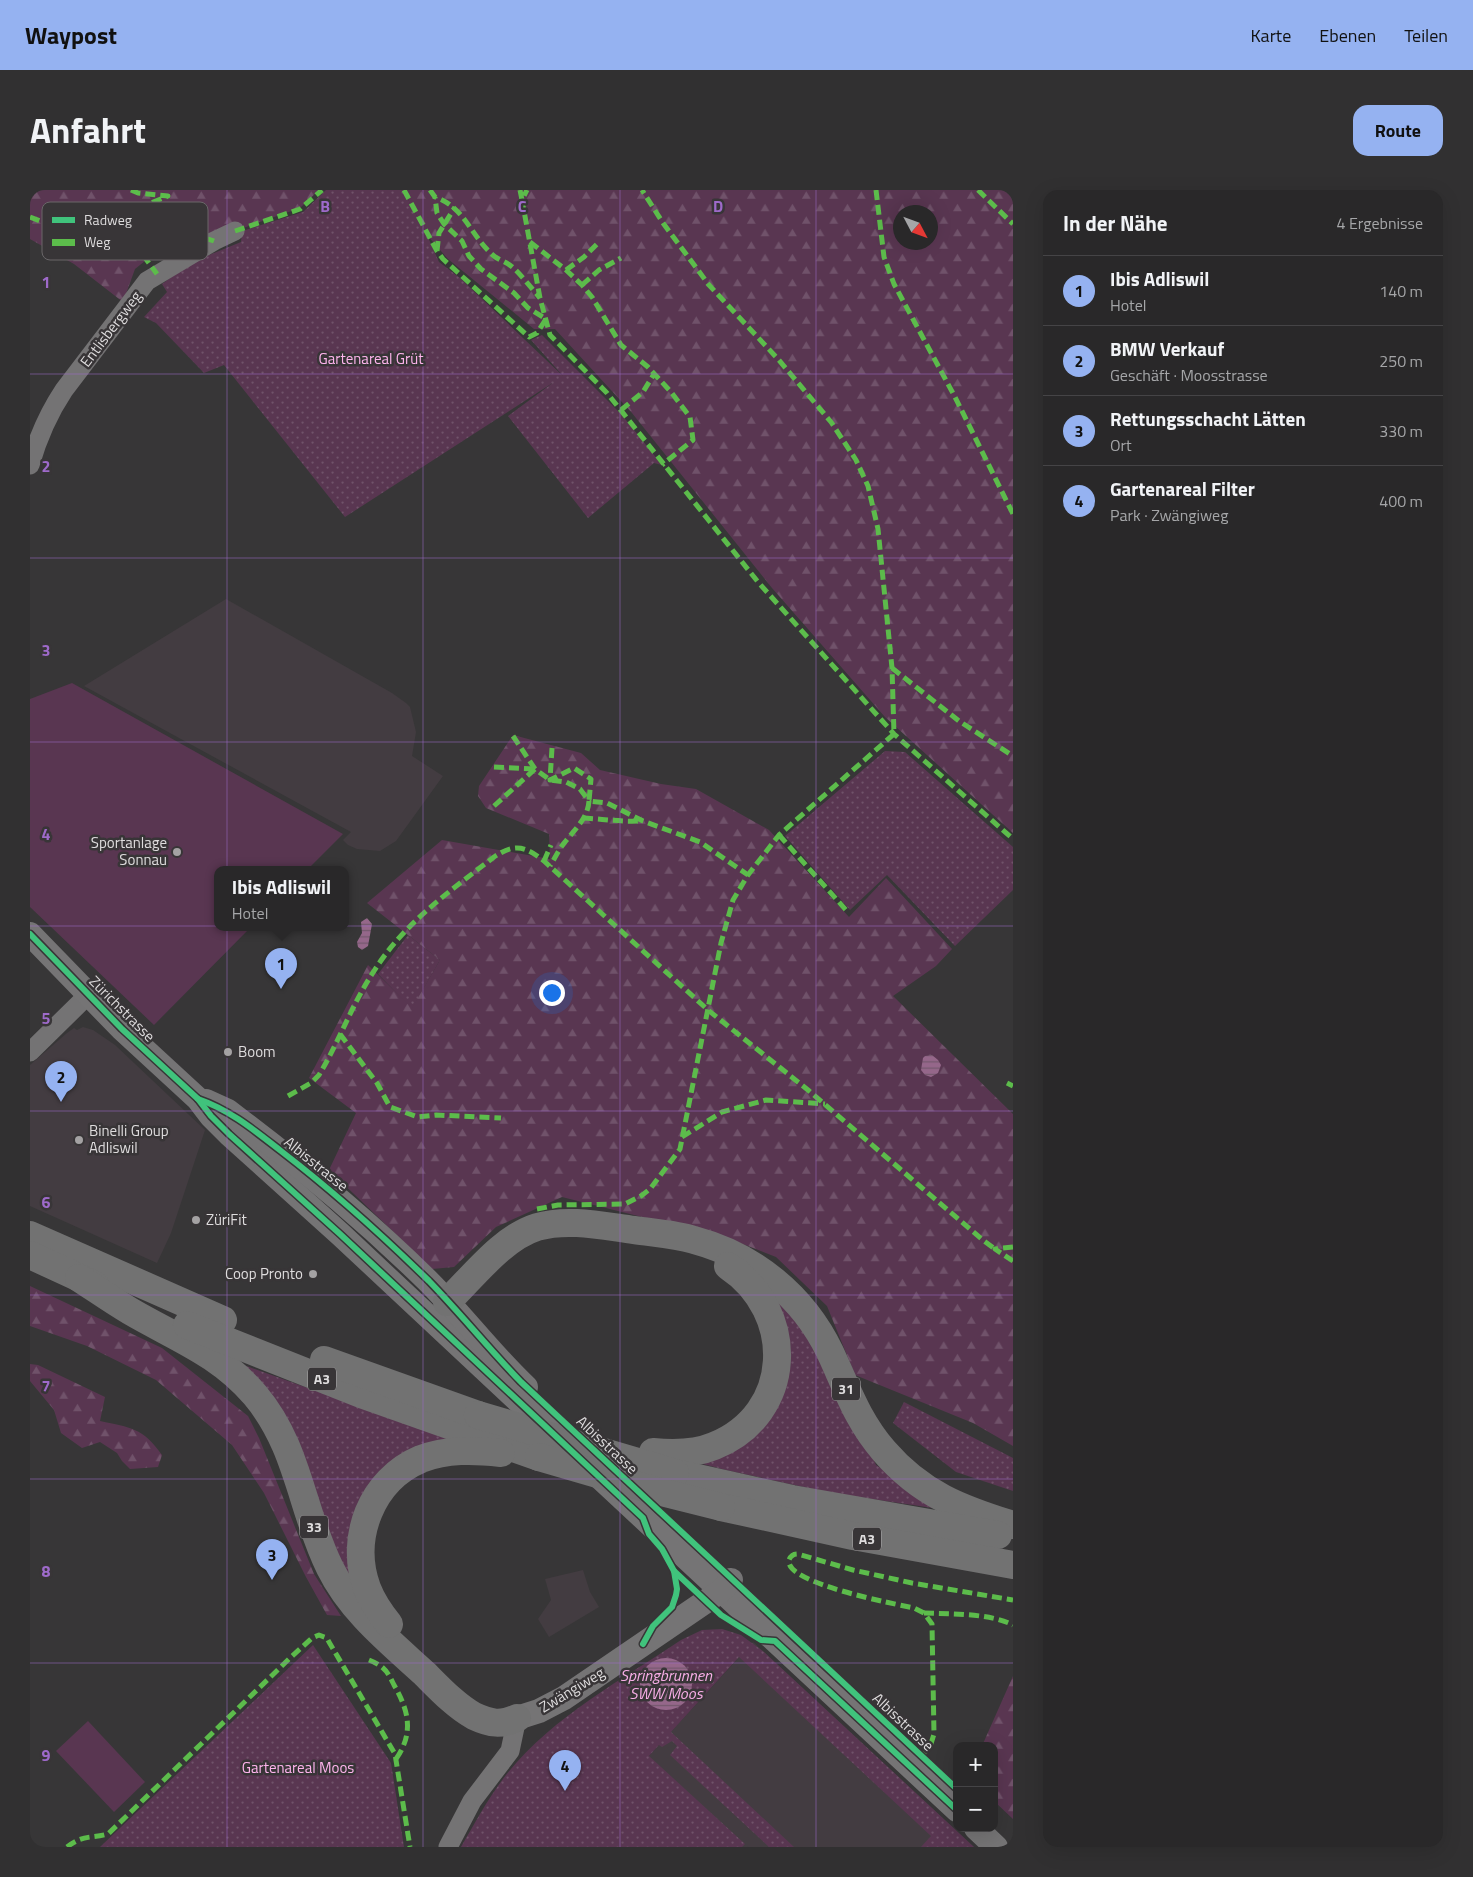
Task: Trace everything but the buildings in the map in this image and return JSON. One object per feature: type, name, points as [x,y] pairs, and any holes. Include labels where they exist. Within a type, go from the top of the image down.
[{"type":"highway","name":"31","points":[[447,1313],[503,1247],[524,1232],[538,1227],[564,1223],[585,1224],[693,1239],[721,1249],[750,1264],[776,1282],[813,1321],[822,1336],[857,1413],[878,1444],[898,1466],[944,1500],[965,1510],[1013,1525]]},
{"type":"highway","name":"A3","points":[[30,1235],[172,1299],[270,1339],[478,1415],[675,1474],[792,1499],[1013,1537]]},
{"type":"highway","points":[[447,1313],[516,1253],[534,1242],[562,1236],[584,1236],[670,1248],[704,1256],[734,1270],[750,1284],[759,1295],[773,1323],[777,1357],[776,1371],[769,1392],[759,1411],[750,1421],[733,1436],[719,1444],[682,1453],[587,1448]]},
{"type":"highway","name":"A3","points":[[30,1255],[132,1302],[280,1363],[525,1454],[721,1507],[853,1536],[1013,1565]]},
{"type":"highway","name":"33","points":[[79,1278],[131,1312],[200,1348],[245,1384],[268,1411],[282,1435],[295,1465],[326,1559],[334,1577],[352,1603],[382,1634],[463,1708],[480,1718],[497,1723],[503,1724],[517,1718]]},
{"type":"highway","points":[[517,1718],[500,1708],[478,1702],[465,1695],[404,1640],[384,1618],[372,1599],[364,1581],[360,1554],[362,1532],[369,1510],[381,1490],[404,1469],[423,1459],[455,1452],[483,1451],[525,1454]]},
{"type":"main road","name":"Zürichstrasse","points":[[30,934],[122,1029],[198,1098],[216,1105],[235,1127]]},
{"type":"main road","name":"Albisstrasse","points":[[235,1127],[294,1161],[335,1195],[395,1250],[447,1313],[521,1382],[953,1806]]},
{"type":"main road","name":"Albisstrasse","points":[[727,1585],[955,1787]]},
{"type":"main road","name":"Zwängiweg","points":[[517,1718],[539,1711],[564,1698],[727,1585]]},
{"type":"main road","points":[[998,1828],[1013,1842]]},
{"type":"main road","points":[[980,1832],[996,1847]]},
{"type":"street","name":"Entlisbergweg","points":[[208,245],[234,231]]},
{"type":"street","name":"Entlisbergweg","points":[[30,465],[41,431],[52,408],[64,390],[147,281],[182,260]]},
{"type":"street","points":[[30,1052],[89,994]]},
{"type":"street","points":[[448,1847],[472,1801],[510,1751],[517,1718]]},
{"type":"shaded area","points":[[226,599],[392,693],[410,707],[416,732],[412,756],[443,776],[396,841],[380,851],[357,849],[348,845],[343,840],[351,832],[84,686]]},
{"type":"shaded area","points":[[83,1027],[93,1030],[115,1045],[205,1130],[171,1233],[157,1263],[30,1206],[30,1065],[67,1033],[74,1028],[77,1030]]},
{"type":"shaded area","points":[[583,1570],[590,1592],[599,1607],[549,1637],[538,1619],[551,1600],[545,1579]]},
{"type":"shaded area","points":[[753,1642],[953,1828],[953,1832],[958,1832],[974,1847],[721,1847],[638,1768]]},
{"type":"green space","points":[[30,190],[319,190],[300,208],[208,240],[208,202],[42,202],[42,246],[30,239]]},
{"type":"green space","name":"Gartenareal Grüt","points":[[326,190],[403,190],[439,262],[460,278],[563,376],[531,340],[542,335],[622,415],[662,465],[654,463],[588,518],[508,416],[554,382],[345,517],[224,365],[204,373],[156,323],[144,317],[167,292],[162,284],[192,262],[208,260],[208,255],[241,242],[242,231],[303,212]]},
{"type":"green space","points":[[403,190],[1013,190],[1013,833],[885,717],[772,588],[632,413],[555,329],[534,329],[448,259],[427,235]]},
{"type":"green space","points":[[67,260],[146,260],[135,269],[123,302]]},
{"type":"green space","name":"Sportanlage Sonnau","points":[[72,683],[343,834],[311,866],[214,866],[214,931],[247,931],[154,1025],[30,907],[30,699]]},
{"type":"green space","points":[[513,735],[581,753],[600,770],[661,784],[696,789],[769,830],[849,917],[886,878],[952,949],[936,966],[893,996],[1013,1114],[1013,1446],[973,1423],[855,1375],[827,1306],[776,1257],[730,1239],[562,1197],[496,1227],[454,1267],[432,1269],[329,1170],[356,1113],[309,1078],[368,965],[412,1008],[440,960],[367,903],[442,840],[550,859],[549,834],[486,808],[478,796],[479,786]]},
{"type":"green space","points":[[885,751],[905,752],[1013,847],[1013,890],[955,946],[887,875],[850,910],[785,836]]},
{"type":"green space","points":[[408,935],[440,960],[412,1009],[378,974]]},
{"type":"green space","points":[[758,1281],[785,1298],[862,1433],[876,1465],[922,1494],[933,1508],[831,1493],[683,1459],[778,1394]]},
{"type":"green space","points":[[30,1286],[162,1348],[248,1416],[259,1438],[314,1574],[341,1616],[327,1615],[264,1493],[232,1445],[156,1380],[87,1346],[30,1326]]},
{"type":"green space","points":[[235,1362],[462,1443],[370,1495],[365,1609]]},
{"type":"green space","points":[[30,1364],[38,1365],[105,1397],[100,1421],[128,1427],[142,1434],[162,1455],[158,1467],[130,1469],[117,1453],[100,1442],[82,1448],[61,1433],[54,1410],[30,1381]]},
{"type":"green space","points":[[904,1402],[1013,1458],[1013,1491],[956,1472],[893,1423]]},
{"type":"green space","points":[[722,1629],[741,1635],[764,1652],[953,1828],[953,1832],[958,1832],[974,1847],[921,1847],[931,1836],[739,1657],[671,1732],[794,1847],[769,1847],[670,1755],[677,1746],[672,1741],[662,1747],[659,1745],[649,1756],[745,1844],[742,1847],[461,1847],[499,1784],[524,1754],[544,1735],[611,1685],[681,1640],[702,1630]]},
{"type":"green space","name":"Gartenareal Moos","points":[[313,1645],[391,1763],[404,1847],[100,1847]]},
{"type":"green space","points":[[1013,1676],[1013,1819],[998,1805],[998,1742],[984,1742]]},
{"type":"green space","points":[[88,1721],[145,1782],[114,1812],[56,1751]]},
{"type":"water","points":[[367,918],[372,924],[368,946],[362,950],[358,947],[357,942],[362,933],[361,922]]},
{"type":"water","points":[[932,1055],[941,1065],[938,1073],[931,1077],[925,1075],[921,1070],[923,1058]]},
{"type":"water","name":"Springbrunnen SWW Moos","points":[[666,1658],[676,1660],[684,1666],[690,1674],[692,1684],[690,1694],[684,1702],[676,1708],[666,1710],[656,1708],[648,1702],[642,1694],[640,1684],[642,1674],[648,1666],[656,1660]]},
{"type":"marked path","points":[[131,190],[138,193],[168,196],[154,202]]},
{"type":"marked path","points":[[235,231],[300,209],[322,190]]},
{"type":"marked path","points":[[404,190],[443,259],[529,337],[537,333],[546,319],[528,308],[514,293],[481,269],[469,256],[462,241],[444,224],[437,213],[435,197]]},
{"type":"marked path","points":[[430,190],[435,197],[454,208],[486,248],[522,276],[540,298]]},
{"type":"marked path","points":[[520,190],[522,200],[527,190]]},
{"type":"marked path","points":[[537,1209],[558,1205],[625,1204],[650,1189],[680,1149],[721,943],[733,900],[748,875],[779,835],[894,734],[892,668],[878,529],[868,486],[856,460],[831,422],[778,359],[709,285],[663,223],[642,190]]},
{"type":"marked path","points":[[876,190],[884,257],[894,284],[955,397],[1013,514]]},
{"type":"marked path","points":[[978,190],[1013,224]]},
{"type":"marked path","points":[[522,200],[540,298],[550,335],[607,393],[758,582],[894,734],[1013,839]]},
{"type":"marked path","points":[[437,251],[439,233],[455,207]]},
{"type":"marked path","points":[[30,217],[42,221]]},
{"type":"marked path","points":[[208,239],[214,241]]},
{"type":"marked path","points":[[530,242],[582,285],[592,297],[621,345],[648,367],[671,392],[690,417],[693,440],[662,465]]},
{"type":"marked path","points":[[566,270],[584,257],[598,243]]},
{"type":"marked path","points":[[582,285],[599,270],[621,258]]},
{"type":"marked path","points":[[147,260],[157,274]]},
{"type":"marked path","points":[[621,410],[643,392],[654,374]]},
{"type":"marked path","points":[[892,668],[959,721],[1013,756]]},
{"type":"marked path","points":[[513,736],[535,769],[550,780],[566,782],[580,789],[589,801],[584,818],[550,866]]},
{"type":"marked path","points":[[552,748],[550,780],[574,768],[591,779],[589,801],[607,803],[643,821],[700,842],[748,875]]},
{"type":"marked path","points":[[494,767],[535,769]]},
{"type":"marked path","points":[[494,806],[535,769]]},
{"type":"marked path","points":[[583,818],[640,821]]},
{"type":"marked path","points":[[779,835],[846,910]]},
{"type":"marked path","points":[[544,861],[551,845]]},
{"type":"marked path","points":[[288,1096],[311,1083],[319,1075],[366,984],[399,938],[429,909],[494,857],[514,848],[525,849],[544,861],[708,1010],[808,1090],[995,1249]]},
{"type":"marked path","points":[[340,1034],[377,1083],[390,1107],[418,1117],[436,1115],[501,1118]]},
{"type":"marked path","points":[[1007,1083],[1013,1086]]},
{"type":"marked path","points":[[682,1137],[722,1112],[766,1100],[825,1104]]},
{"type":"marked path","points":[[1013,1247],[995,1249],[1013,1261]]},
{"type":"marked path","points":[[921,1756],[930,1747],[934,1734],[932,1624],[924,1613],[914,1608],[842,1591],[804,1577],[792,1569],[790,1558],[798,1554],[853,1570],[912,1583],[1013,1600]]},
{"type":"marked path","points":[[924,1613],[982,1616],[1013,1625]]},
{"type":"marked path","points":[[67,1847],[83,1838],[108,1834],[289,1659],[312,1638],[319,1635],[327,1638],[395,1754],[410,1847]]},
{"type":"marked path","points":[[369,1660],[380,1666],[388,1674],[406,1713],[407,1731],[402,1749],[396,1759]]},
{"type":"cycle path","points":[[30,934],[122,1029],[198,1099],[211,1116],[229,1134],[340,1234],[643,1518],[649,1534],[662,1549],[674,1571],[677,1589],[672,1607],[653,1626],[643,1644]]},
{"type":"cycle path","points":[[198,1099],[221,1109],[251,1128],[300,1166],[375,1230],[429,1281],[521,1382],[955,1787]]},
{"type":"cycle path","points":[[674,1571],[721,1615],[761,1640],[775,1641],[953,1806]]},
{"type":"place","name":"Sportanlage Sonnau","points":[[177,852]]},
{"type":"place","name":"Ibis Adliswil","points":[[281,989]]},
{"type":"place","name":"Boom","points":[[228,1052]]},
{"type":"place","name":"BMW Verkauf","points":[[61,1102]]},
{"type":"place","name":"Binelli Group Adliswil","points":[[79,1140]]},
{"type":"place","name":"ZüriFit","points":[[196,1220]]},
{"type":"place","name":"Coop Pronto","points":[[313,1274]]},
{"type":"place","name":"Rettungsschacht Lätten","points":[[272,1580]]},
{"type":"place","name":"Gartenareal Filter","points":[[565,1791]]}]
